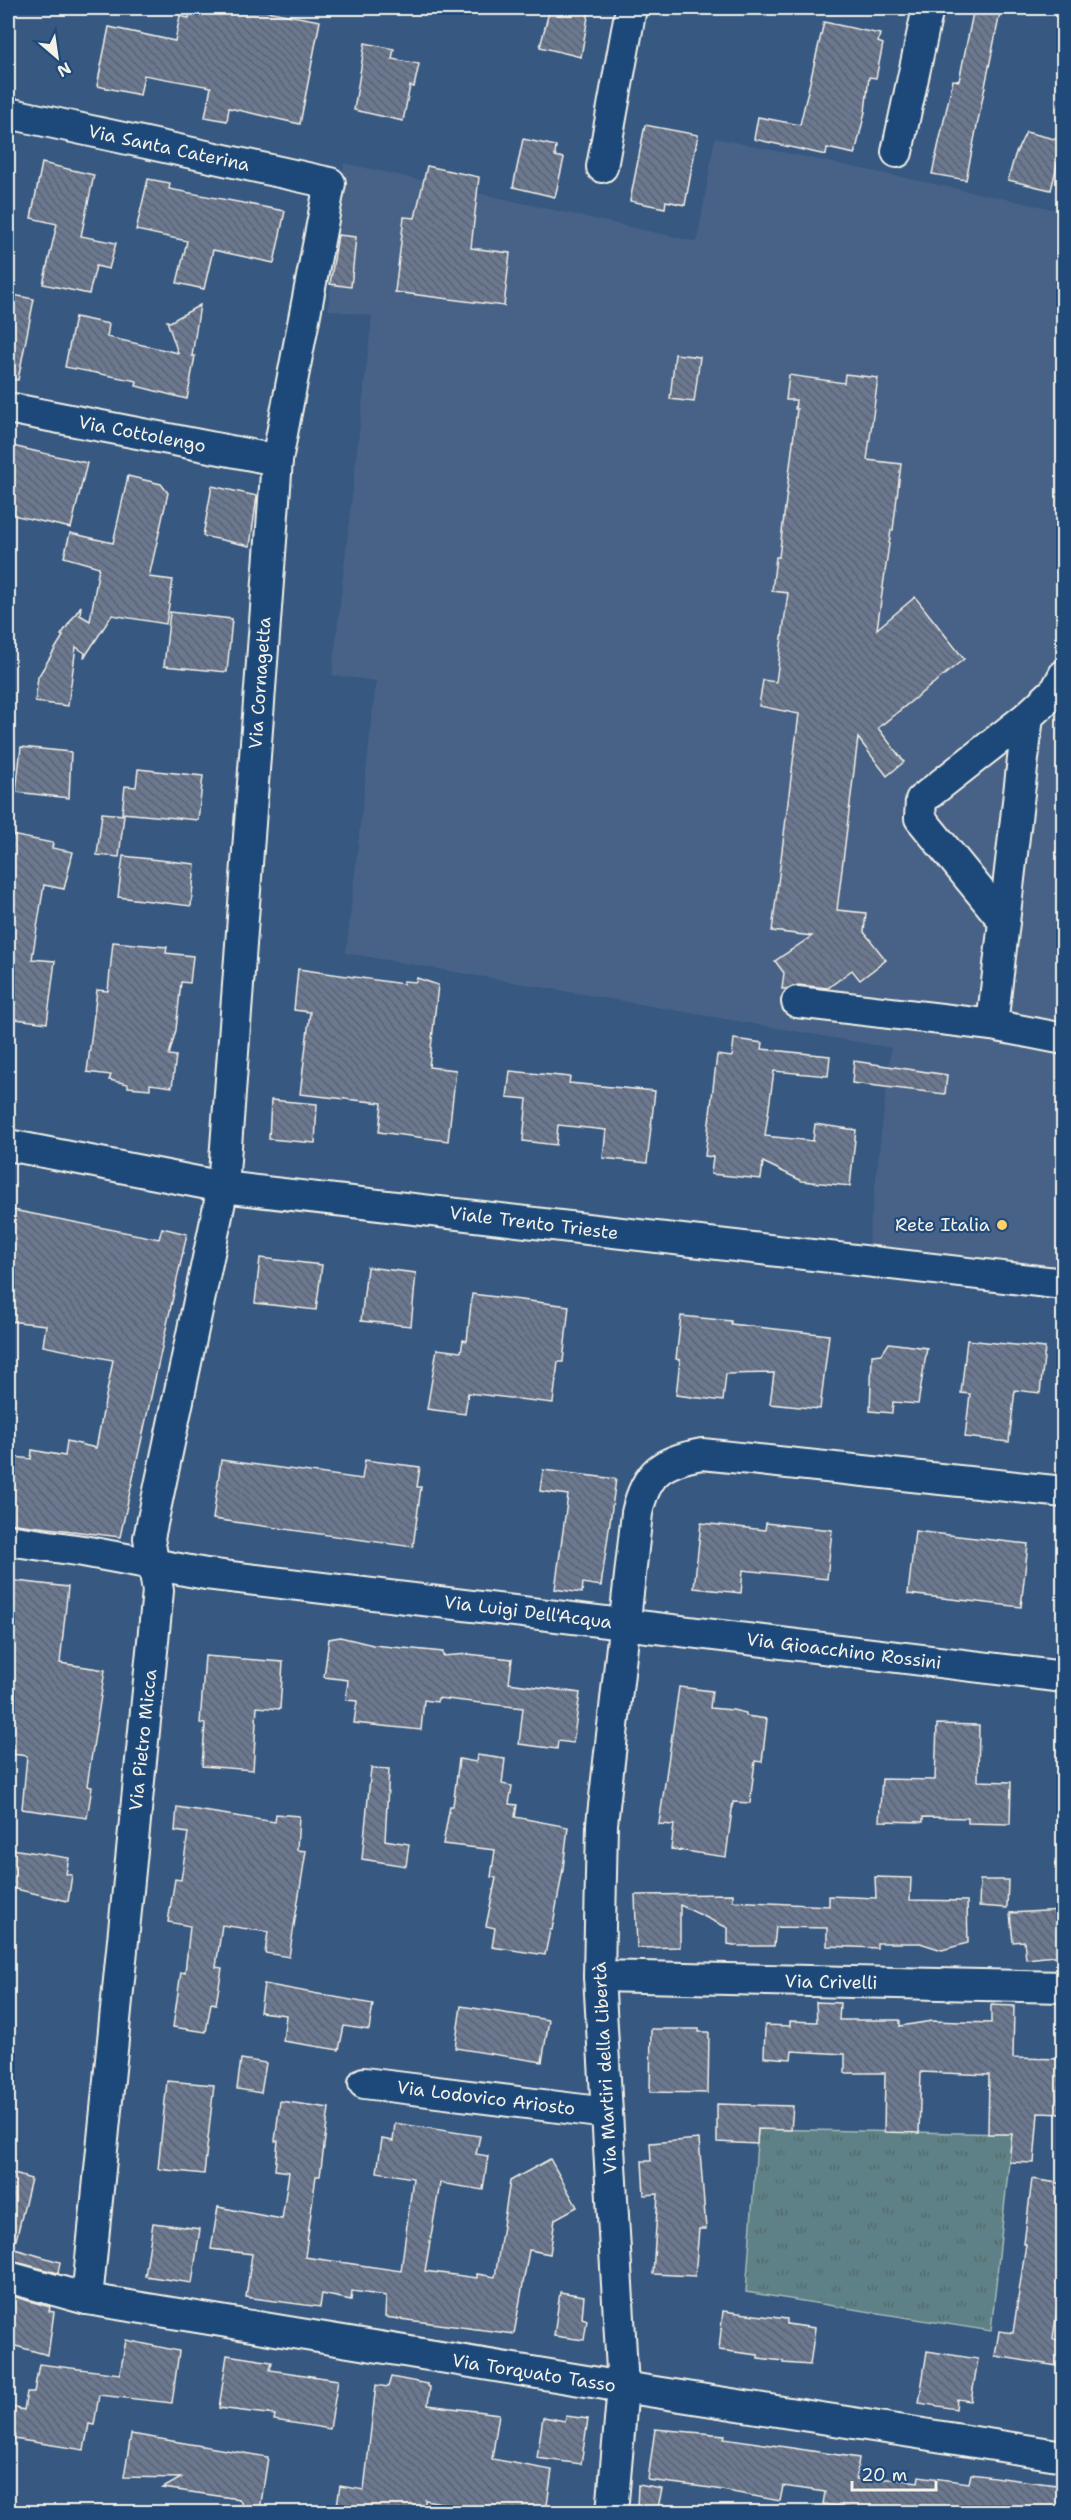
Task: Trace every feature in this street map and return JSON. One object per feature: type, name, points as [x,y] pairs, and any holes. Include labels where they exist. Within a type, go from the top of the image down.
[{"type":"street","points":[[602,167],[631,8]]},
{"type":"street","points":[[897,152],[928,8]]},
{"type":"street","name":"Via Santa Caterina","points":[[8,113],[330,183]]},
{"type":"street","name":"Via Cornagetta","points":[[223,1187],[277,460],[330,183]]},
{"type":"street","name":"Via Cottolengo","points":[[8,408],[277,460]]},
{"type":"street","points":[[1004,921],[920,818],[921,800],[1028,716],[1056,690],[1064,675]]},
{"type":"street","points":[[992,1025],[1028,716]]},
{"type":"street","points":[[797,1002],[992,1025],[1064,1039]]},
{"type":"street","name":"Viale Trento Trieste","points":[[8,1145],[223,1187],[1064,1284]]},
{"type":"street","name":"Via Pietro Micca","points":[[87,2299],[158,1591],[149,1538],[223,1187]]},
{"type":"street","name":"Via Luigi Dell'Acqua","points":[[8,1540],[206,1574],[624,1624],[641,1492],[650,1477],[663,1465],[681,1458],[702,1454],[727,1455],[1064,1492]]},
{"type":"street","name":"Via Gioacchino Rossini","points":[[624,1624],[1064,1677]]},
{"type":"street","name":"Via Martiri della Libertà","points":[[612,2512],[623,2387],[599,1976],[602,1824],[624,1624]]},
{"type":"street","name":"Via Crivelli","points":[[599,1976],[1064,1987]]},
{"type":"street","name":"Via Lodovico Ariosto","points":[[364,2083],[607,2113]]},
{"type":"street","name":"Via Torquato Tasso","points":[[8,2277],[87,2299],[623,2387],[1064,2456]]},
{"type":"shaded area","points":[[715,138],[1063,211],[1063,1280],[867,1254],[891,1048],[346,953],[376,681],[332,675],[372,316],[328,310],[344,163],[697,242]]},
{"type":"green space","points":[[758,2129],[1012,2134],[991,2331],[746,2292]]},
{"type":"building","points":[[191,8],[250,8],[320,21],[300,124],[229,108],[227,121],[205,117],[211,87],[144,75],[140,95],[97,86],[109,27],[175,41],[180,16],[189,18]]},
{"type":"building","points":[[550,8],[589,11],[581,57],[540,47]]},
{"type":"building","points":[[974,8],[1001,8],[966,180],[932,174],[953,80],[959,81]]},
{"type":"building","points":[[824,22],[880,34],[878,42],[883,44],[876,78],[869,77],[865,112],[855,154],[827,148],[826,155],[754,139],[758,117],[800,125]]},
{"type":"building","points":[[365,43],[394,49],[392,59],[419,64],[414,87],[410,86],[403,121],[354,110]]},
{"type":"building","points":[[645,125],[698,135],[685,205],[666,201],[665,208],[630,201]]},
{"type":"building","points":[[1026,132],[1063,141],[1051,190],[1008,180],[1015,155]]},
{"type":"building","points":[[523,139],[556,146],[555,156],[564,158],[555,197],[513,187]]},
{"type":"building","points":[[42,163],[94,175],[81,236],[116,243],[109,269],[96,266],[89,294],[43,284],[57,224],[31,218]]},
{"type":"building","points":[[427,166],[479,177],[471,248],[510,253],[504,306],[395,292],[404,217],[415,218]]},
{"type":"building","points":[[148,179],[170,183],[169,189],[285,211],[274,263],[213,250],[204,289],[177,283],[187,241],[136,230]]},
{"type":"building","points":[[338,235],[356,237],[351,287],[330,284]]},
{"type":"building","points":[[8,294],[34,299],[18,380],[8,379]]},
{"type":"building","points":[[200,305],[192,356],[195,356],[187,399],[136,386],[137,381],[65,367],[75,317],[109,324],[107,337],[178,353],[167,321],[170,322]]},
{"type":"building","points":[[675,354],[700,357],[694,402],[670,399]]},
{"type":"building","points":[[845,374],[878,378],[867,460],[901,464],[877,629],[915,597],[964,659],[878,728],[904,762],[887,776],[858,738],[837,910],[866,913],[864,932],[886,960],[860,980],[852,970],[828,988],[798,985],[782,989],[784,973],[775,961],[812,936],[772,931],[799,714],[759,706],[763,680],[776,682],[788,593],[772,591],[776,557],[779,557],[797,409],[795,409],[796,400],[786,400],[789,375],[844,383]]},
{"type":"building","points":[[8,445],[87,463],[71,528],[8,514]]},
{"type":"building","points":[[128,476],[161,484],[168,493],[149,577],[173,580],[166,624],[112,615],[84,658],[85,653],[76,647],[68,706],[35,702],[38,677],[63,636],[61,635],[81,606],[80,615],[90,621],[99,567],[64,557],[70,533],[113,543]]},
{"type":"building","points":[[212,486],[257,496],[250,546],[203,536]]},
{"type":"building","points":[[170,612],[232,619],[227,672],[164,666]]},
{"type":"building","points":[[21,747],[71,752],[69,798],[16,792]]},
{"type":"building","points":[[138,769],[203,776],[198,820],[122,813],[125,786],[136,787]]},
{"type":"building","points":[[102,813],[124,815],[119,857],[97,855]]},
{"type":"building","points":[[11,835],[53,843],[52,848],[73,852],[64,889],[44,885],[32,959],[55,961],[47,1023],[8,1018],[8,901],[12,878],[8,877],[8,853]]},
{"type":"building","points":[[123,856],[195,864],[191,906],[118,897]]},
{"type":"building","points":[[113,942],[167,947],[166,953],[193,956],[190,983],[181,982],[176,1030],[169,1055],[176,1056],[172,1087],[150,1084],[150,1089],[128,1087],[128,1084],[109,1080],[111,1075],[87,1072],[97,990],[108,991]]},
{"type":"building","points":[[298,969],[403,984],[403,981],[416,982],[417,978],[438,985],[429,1067],[456,1070],[448,1141],[379,1132],[382,1103],[300,1094],[310,1012],[294,1010]]},
{"type":"building","points":[[734,1039],[763,1043],[762,1049],[830,1056],[828,1076],[774,1071],[765,1136],[813,1141],[815,1124],[856,1130],[850,1186],[802,1181],[763,1162],[761,1179],[711,1174],[713,1157],[705,1156],[717,1055],[732,1057]]},
{"type":"building","points":[[854,1061],[947,1075],[945,1094],[852,1083]]},
{"type":"building","points":[[510,1071],[570,1077],[569,1083],[655,1091],[647,1163],[603,1158],[606,1130],[558,1125],[556,1145],[523,1141],[527,1099],[507,1097]]},
{"type":"building","points":[[271,1100],[317,1104],[315,1143],[269,1139]]},
{"type":"building","points":[[8,1209],[159,1239],[162,1228],[187,1234],[120,1537],[8,1523],[8,1456],[31,1459],[32,1450],[65,1456],[67,1441],[96,1448],[113,1360],[43,1346],[46,1325],[8,1321]]},
{"type":"building","points":[[260,1258],[322,1265],[316,1310],[255,1303]]},
{"type":"building","points":[[367,1267],[416,1273],[411,1326],[361,1321]]},
{"type":"building","points":[[472,1294],[569,1306],[563,1362],[558,1362],[553,1403],[468,1393],[465,1414],[427,1409],[437,1349],[461,1352],[463,1340],[467,1341]]},
{"type":"building","points":[[681,1316],[829,1335],[820,1409],[770,1404],[774,1373],[726,1374],[723,1401],[676,1395],[680,1360],[676,1359]]},
{"type":"building","points":[[967,1340],[1045,1348],[1040,1393],[1015,1390],[1009,1442],[965,1437],[970,1394],[961,1393]]},
{"type":"building","points":[[889,1343],[927,1348],[918,1404],[893,1402],[892,1413],[870,1411],[872,1355],[882,1354]]},
{"type":"building","points":[[221,1460],[362,1479],[365,1460],[420,1467],[417,1487],[421,1487],[413,1547],[213,1519]]},
{"type":"building","points":[[543,1470],[616,1479],[601,1586],[583,1583],[582,1593],[555,1589],[568,1495],[540,1491]]},
{"type":"building","points":[[701,1523],[765,1530],[766,1523],[832,1530],[827,1579],[743,1570],[741,1593],[694,1588]]},
{"type":"building","points":[[915,1531],[1028,1544],[1021,1607],[908,1594]]},
{"type":"building","points":[[8,1580],[68,1587],[60,1663],[105,1670],[87,1786],[92,1787],[87,1818],[22,1809],[27,1756],[12,1754],[13,1744],[8,1744]]},
{"type":"building","points":[[340,1637],[373,1645],[443,1652],[443,1656],[468,1654],[512,1659],[509,1683],[580,1693],[573,1743],[558,1741],[557,1749],[519,1744],[523,1708],[438,1698],[437,1702],[424,1700],[421,1730],[354,1723],[357,1701],[346,1700],[348,1680],[324,1677],[329,1639]]},
{"type":"building","points":[[205,1656],[283,1662],[280,1709],[257,1707],[253,1770],[202,1766],[205,1724],[200,1723]]},
{"type":"building","points":[[679,1687],[712,1691],[710,1708],[733,1710],[746,1713],[746,1716],[767,1719],[762,1762],[755,1761],[750,1803],[733,1802],[726,1857],[671,1849],[674,1825],[659,1824]]},
{"type":"building","points":[[937,1724],[979,1725],[978,1781],[1011,1782],[1010,1824],[968,1823],[968,1818],[923,1817],[923,1822],[879,1821],[882,1779],[935,1780]]},
{"type":"building","points":[[477,1755],[505,1759],[502,1784],[512,1786],[509,1804],[517,1805],[515,1817],[568,1827],[563,1869],[545,1955],[492,1947],[495,1928],[486,1926],[496,1878],[491,1877],[495,1850],[443,1844],[450,1806],[453,1806],[459,1759],[476,1762]]},
{"type":"building","points":[[371,1768],[389,1769],[385,1840],[409,1844],[406,1866],[362,1859]]},
{"type":"building","points":[[177,1807],[275,1822],[276,1814],[299,1816],[297,1850],[306,1851],[289,1957],[265,1953],[268,1932],[222,1925],[216,1967],[222,1968],[216,2004],[211,2003],[206,2032],[173,2027],[181,1972],[185,1973],[190,1926],[168,1922],[175,1879],[181,1880],[188,1833],[175,1831]]},
{"type":"building","points":[[12,1849],[69,1858],[66,1874],[72,1875],[68,1901],[11,1888],[12,1882],[8,1881],[8,1878]]},
{"type":"building","points":[[875,1877],[911,1878],[910,1900],[967,1901],[968,1943],[942,1950],[920,1943],[877,1943],[877,1948],[827,1946],[827,1928],[776,1927],[774,1946],[740,1946],[728,1944],[728,1928],[680,1905],[680,1947],[637,1948],[635,1895],[733,1894],[733,1901],[829,1906],[829,1896],[876,1898]]},
{"type":"building","points":[[980,1880],[1008,1880],[1007,1908],[979,1906]]},
{"type":"building","points":[[1062,1910],[1064,1955],[1026,1959],[1024,1941],[1013,1942],[1010,1913]]},
{"type":"building","points":[[264,1984],[373,2004],[369,2030],[344,2026],[339,2050],[283,2041],[286,2015],[260,2012]]},
{"type":"building","points":[[816,2002],[840,2003],[839,2020],[900,2020],[900,2026],[932,2021],[991,2023],[991,2005],[1014,2006],[1013,2058],[1064,2059],[1064,2114],[1038,2113],[1034,2163],[1009,2162],[1012,2134],[988,2134],[989,2075],[921,2072],[919,2133],[884,2132],[885,2073],[845,2073],[845,2054],[792,2051],[791,2059],[764,2057],[765,2025],[790,2026],[790,2021],[817,2022]]},
{"type":"building","points":[[461,2006],[549,2020],[542,2062],[455,2048]]},
{"type":"building","points":[[651,2029],[699,2029],[699,2032],[709,2032],[708,2093],[650,2092]]},
{"type":"building","points":[[241,2059],[266,2063],[261,2093],[237,2089]]},
{"type":"building","points":[[167,2081],[214,2085],[204,2174],[158,2169]]},
{"type":"building","points":[[280,2101],[329,2108],[320,2176],[316,2176],[305,2257],[401,2271],[413,2178],[377,2172],[382,2139],[393,2141],[395,2123],[480,2136],[476,2154],[488,2156],[483,2190],[440,2183],[425,2271],[477,2278],[477,2274],[495,2277],[510,2181],[550,2159],[577,2207],[555,2219],[550,2254],[529,2250],[514,2334],[385,2317],[386,2296],[352,2291],[351,2300],[322,2294],[320,2307],[246,2297],[252,2254],[211,2249],[218,2207],[282,2219],[289,2172],[275,2170],[278,2141],[275,2141]]},
{"type":"building","points":[[717,2104],[793,2106],[791,2130],[758,2129],[757,2144],[717,2142]]},
{"type":"building","points":[[699,2139],[706,2229],[699,2229],[695,2276],[653,2274],[658,2194],[644,2195],[642,2161],[651,2161],[650,2143]]},
{"type":"building","points":[[8,2172],[31,2179],[16,2240],[8,2239]]},
{"type":"building","points":[[1032,2179],[1064,2184],[1064,2234],[1059,2272],[1062,2273],[1053,2339],[1064,2341],[1064,2367],[995,2356],[999,2331],[1013,2333],[1026,2244],[1024,2244]]},
{"type":"building","points":[[153,2223],[200,2229],[192,2283],[145,2276]]},
{"type":"building","points":[[8,2247],[60,2262],[58,2273],[8,2260]]},
{"type":"building","points":[[560,2292],[584,2296],[582,2318],[587,2320],[584,2340],[554,2336]]},
{"type":"building","points":[[12,2296],[50,2307],[49,2311],[54,2312],[48,2355],[8,2344],[8,2316]]},
{"type":"building","points":[[723,2311],[787,2319],[787,2324],[815,2328],[810,2365],[783,2363],[783,2361],[758,2358],[758,2355],[719,2350]]},
{"type":"building","points":[[126,2340],[179,2351],[172,2403],[99,2395],[94,2425],[89,2424],[84,2450],[8,2438],[8,2406],[24,2410],[27,2392],[34,2392],[39,2364],[120,2374]]},
{"type":"building","points":[[927,2351],[978,2359],[971,2401],[957,2399],[956,2409],[919,2403]]},
{"type":"building","points":[[227,2355],[272,2362],[270,2370],[338,2380],[330,2429],[274,2420],[275,2415],[219,2408]]},
{"type":"building","points":[[391,2377],[428,2384],[430,2387],[428,2405],[499,2414],[492,2459],[552,2470],[546,2512],[478,2512],[479,2510],[425,2500],[424,2512],[336,2512],[340,2486],[364,2490],[376,2385],[388,2387]]},
{"type":"building","points":[[566,2416],[588,2419],[581,2464],[537,2458],[543,2417],[565,2421]]},
{"type":"building","points":[[655,2429],[725,2435],[724,2438],[859,2458],[856,2479],[895,2479],[918,2482],[919,2476],[969,2483],[971,2474],[1064,2486],[1064,2512],[876,2512],[823,2504],[825,2492],[783,2486],[780,2501],[711,2488],[648,2480]]},
{"type":"building","points":[[131,2434],[268,2457],[260,2510],[245,2509],[239,2499],[163,2488],[181,2478],[124,2477]]},
{"type":"building","points":[[638,2485],[662,2489],[657,2512],[637,2509]]},
{"type":"place","name":"Rete Italia","points":[[1002,1225]]}]
